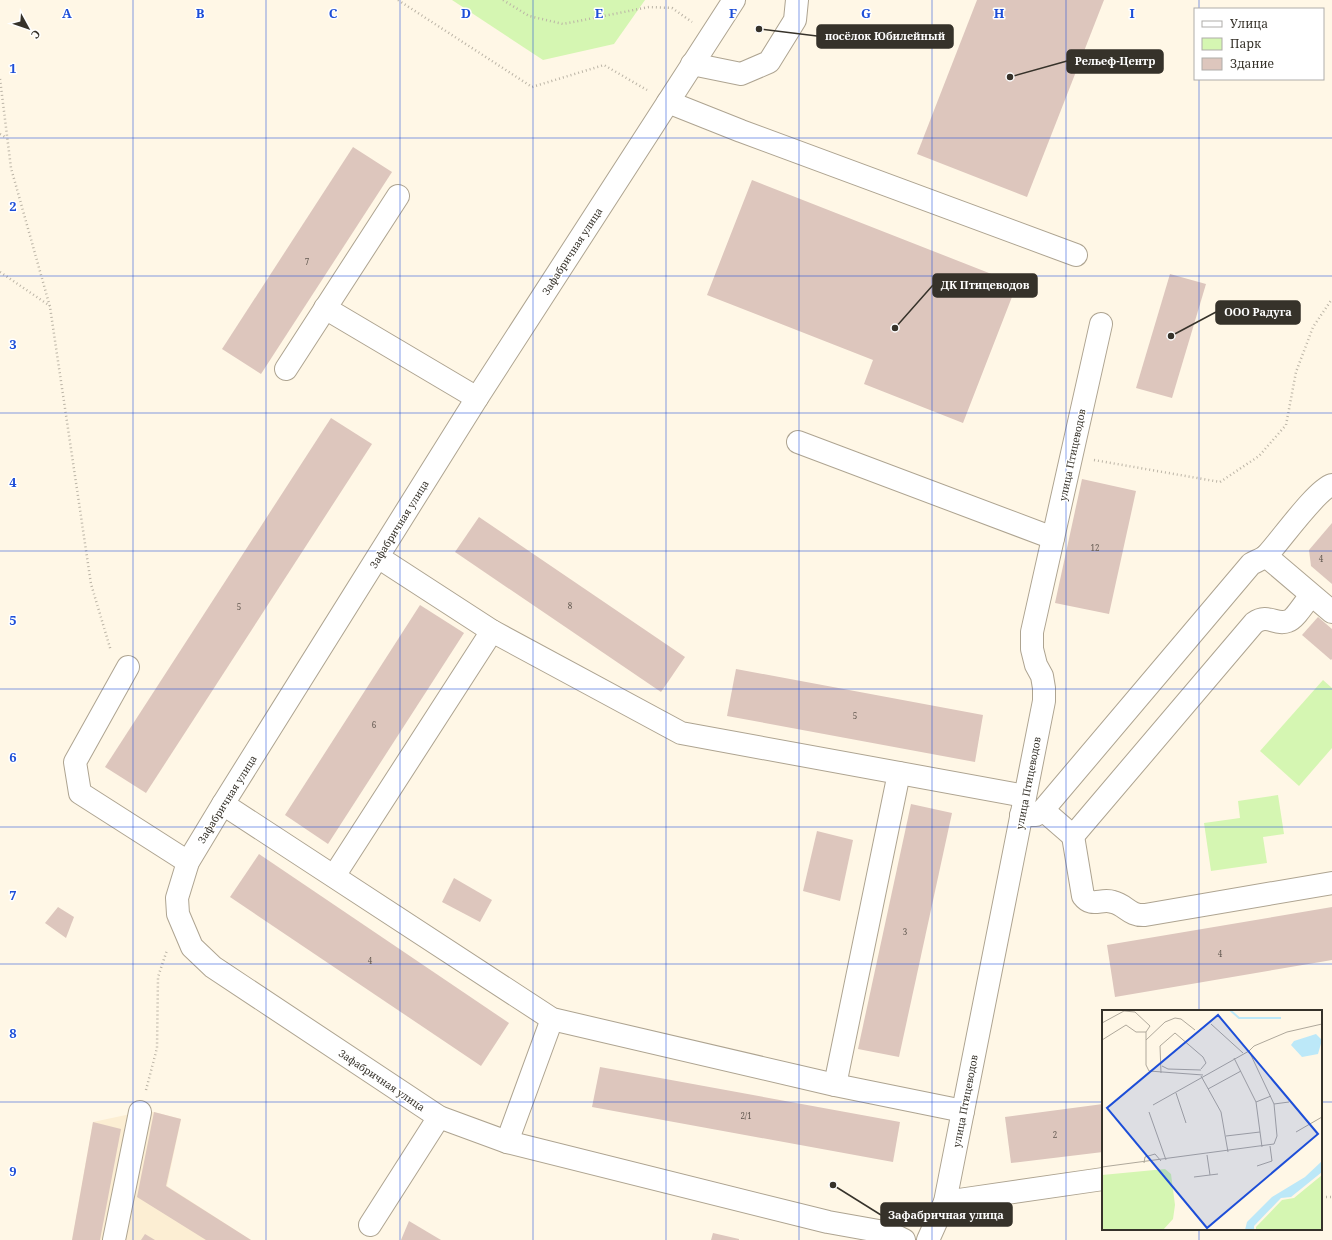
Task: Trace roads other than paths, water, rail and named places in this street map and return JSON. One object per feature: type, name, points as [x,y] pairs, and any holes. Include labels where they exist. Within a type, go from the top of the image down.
[{"type":"street","name":"Зафабричная улица","points":[[734,0],[477,398],[223,804],[188,862],[176,898],[178,914],[192,947],[213,967],[439,1117],[507,1142],[828,1222],[890,1233],[904,1240]]},
{"type":"street","points":[[692,64],[741,74],[769,62],[795,20],[797,0]]},
{"type":"street","points":[[668,102],[741,131],[1076,255]]},
{"type":"street","points":[[286,369],[398,196]]},
{"type":"street","points":[[325,308],[477,398]]},
{"type":"street","name":"улица Птицеводов","points":[[928,1240],[945,1202],[1044,702],[1042,676],[1036,665],[1032,649],[1032,632],[1101,324]]},
{"type":"street","points":[[798,442],[1054,538]]},
{"type":"street","points":[[378,557],[492,631],[681,733],[899,773],[1023,806],[1036,815],[1043,810],[1251,564],[1266,556],[1317,495],[1328,486],[1332,485]]},
{"type":"street","points":[[1266,556],[1332,612]]},
{"type":"street","points":[[1073,836],[1254,623],[1259,619],[1265,618],[1282,622],[1288,621],[1312,595]]},
{"type":"street","points":[[334,876],[492,631]]},
{"type":"street","points":[[124,675],[74,762],[80,793],[188,862]]},
{"type":"street","points":[[835,1085],[899,773]]},
{"type":"street","points":[[223,804],[552,1019],[835,1085],[963,1111]]},
{"type":"street","points":[[1043,810],[1073,836],[1083,896],[1087,901],[1092,903],[1112,901],[1129,912],[1137,915],[1145,915],[1332,883]]},
{"type":"street","points":[[507,1142],[552,1019]]},
{"type":"street","points":[[114,1240],[140,1112]]},
{"type":"street","points":[[370,1225],[439,1117]]},
{"type":"street","points":[[945,1202],[1102,1179]]},
{"type":"place","name":"посёлок Юбилейный","points":[[759,29]]},
{"type":"place","name":"Рельеф-Центр","points":[[1010,77]]},
{"type":"place","name":"ДК Птицеводов","points":[[895,328]]},
{"type":"place","name":"ООО Радуга","points":[[1171,336]]},
{"type":"place","name":"Зафабричная улица","points":[[833,1185]]}]
